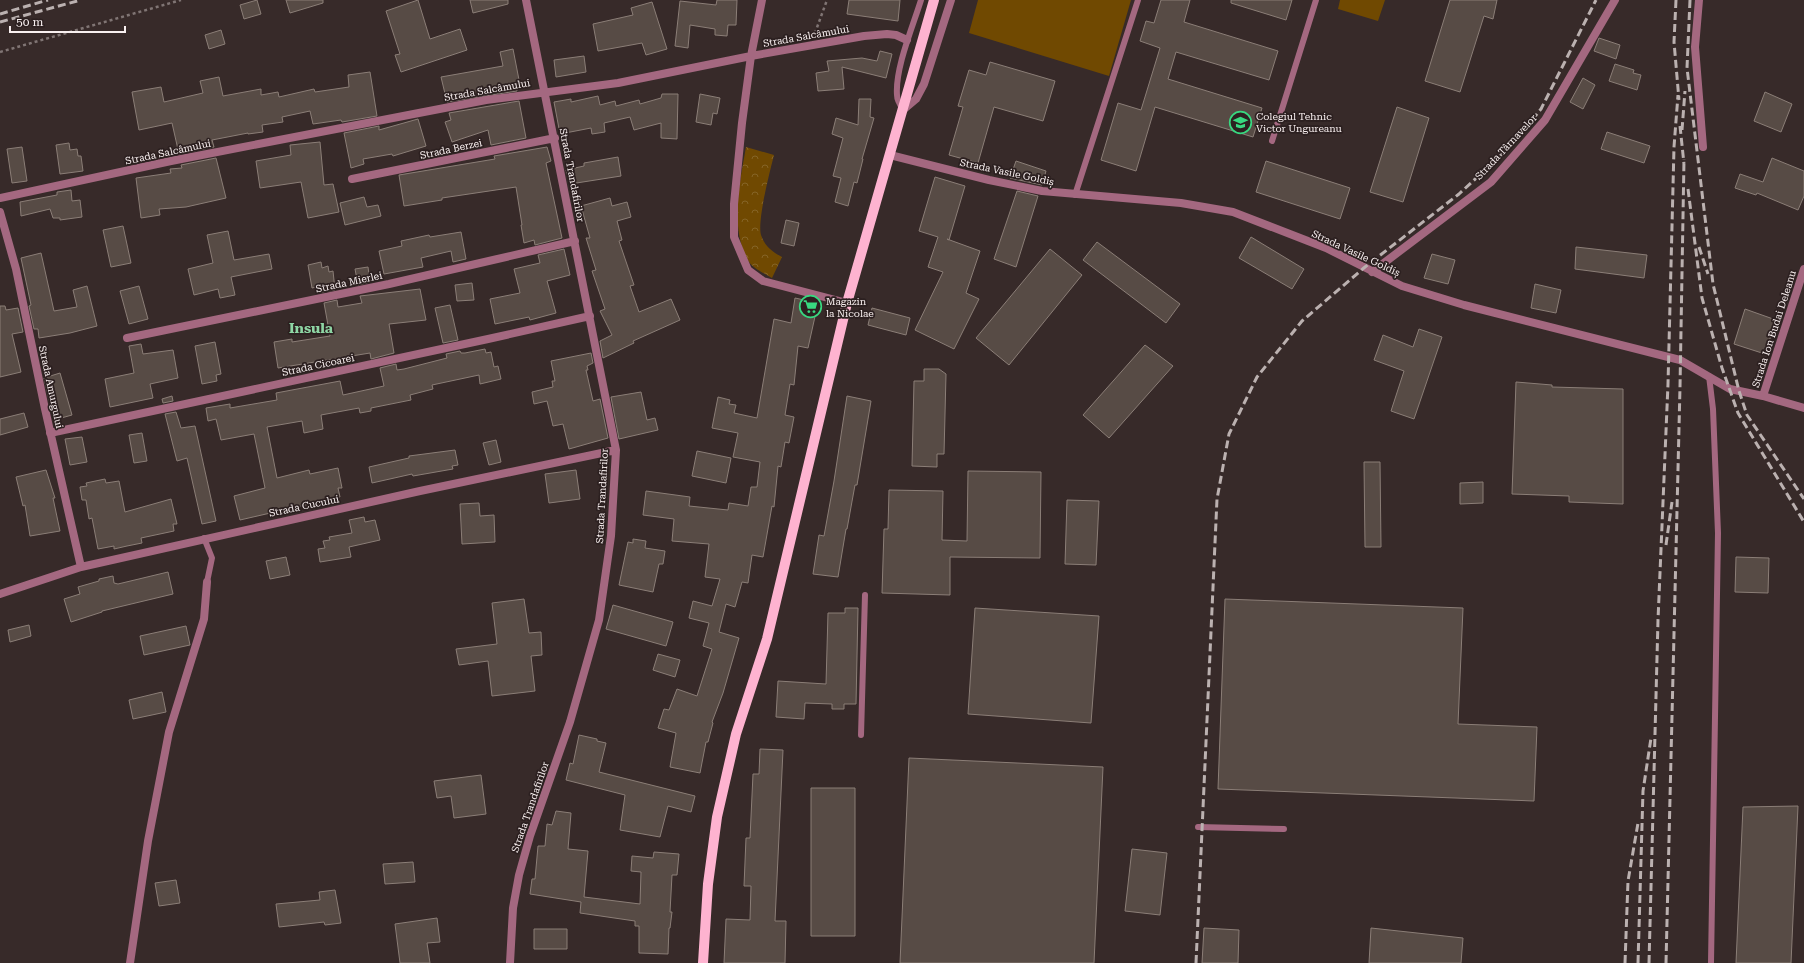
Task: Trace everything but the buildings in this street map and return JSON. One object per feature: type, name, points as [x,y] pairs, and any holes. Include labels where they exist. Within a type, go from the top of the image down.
[{"type":"main road","points":[[703,963],[708,884],[717,817],[736,734],[767,639],[847,303],[934,0]]},
{"type":"street","name":"Strada Trandafirilor","points":[[510,963],[513,908],[518,875],[570,722],[599,620],[611,536],[616,450],[555,138],[526,0]]},
{"type":"street","points":[[762,0],[751,56],[734,204],[734,237],[748,270],[763,281],[847,303]]},
{"type":"street","points":[[903,110],[916,99],[924,84],[951,0]]},
{"type":"street","name":"Strada Târnavelor","points":[[1372,272],[1491,182],[1545,120],[1615,0]]},
{"type":"street","points":[[1699,0],[1695,47],[1703,147]]},
{"type":"street","name":"Strada Salcâmului","points":[[0,198],[171,161],[486,100],[545,91],[618,83],[751,56],[887,34],[896,35],[907,40]]},
{"type":"street","name":"Strada Berzei","points":[[352,179],[555,138]]},
{"type":"street","name":"Strada Vasile Goldiș","points":[[890,155],[1020,187],[1075,195],[1098,195],[1180,203],[1233,212],[1326,248],[1402,286],[1464,305],[1680,360],[1730,389],[1763,396],[1804,408]]},
{"type":"street","name":"Strada Amurgului","points":[[0,212],[16,269],[50,433],[81,567]]},
{"type":"street","name":"Strada Mierlei","points":[[127,338],[389,284],[575,241]]},
{"type":"street","name":"Strada Ion Budai Deleanu","points":[[1763,396],[1804,269]]},
{"type":"street","name":"Strada Cicoarei","points":[[50,433],[590,316]]},
{"type":"street","name":"Strada Cucului","points":[[0,594],[81,567],[204,538],[616,450]]},
{"type":"street","points":[[130,963],[148,841],[169,732],[204,619],[207,582]]},
{"type":"lane","points":[[903,110],[896,96],[898,76],[907,40],[921,0]]},
{"type":"lane","points":[[1075,195],[1138,0]]},
{"type":"lane","points":[[1272,141],[1316,0]]},
{"type":"lane","points":[[1709,376],[1713,409],[1718,533],[1711,963]]},
{"type":"lane","points":[[204,538],[212,558],[207,582]]},
{"type":"lane","points":[[861,735],[865,595]]},
{"type":"lane","points":[[1198,827],[1284,829]]},
{"type":"path","points":[[0,52],[181,0]]},
{"type":"path","points":[[811,46],[827,0]]},
{"type":"green space","points":[[978,0],[1131,0],[1109,76],[969,33]]},
{"type":"green space","points":[[1340,0],[1385,0],[1378,21],[1338,9]]},
{"type":"green space","points":[[746,147],[774,155],[764,196],[760,228],[761,235],[767,246],[782,257],[772,278],[756,269],[749,262],[739,235],[739,190]]},
{"type":"railway","points":[[0,14],[48,0]]},
{"type":"railway","points":[[0,22],[81,0]]},
{"type":"railway","points":[[1196,963],[1217,499],[1229,434],[1257,377],[1302,321],[1365,267],[1459,194],[1512,145],[1541,109],[1596,0]]},
{"type":"railway","points":[[1676,0],[1674,42],[1679,100]]},
{"type":"railway","points":[[1690,0],[1687,68],[1713,284],[1739,391],[1747,415],[1804,499]]},
{"type":"railway","points":[[1682,130],[1685,91]]},
{"type":"railway","points":[[1649,963],[1658,620],[1668,384],[1674,147],[1678,95]]},
{"type":"railway","points":[[1680,126],[1684,164]]},
{"type":"railway","points":[[1666,963],[1684,159]]},
{"type":"railway","points":[[1688,189],[1702,298],[1722,368],[1738,413],[1804,522]]},
{"type":"railway","points":[[1699,247],[1708,274]]},
{"type":"railway","points":[[1666,545],[1672,502]]},
{"type":"railway","points":[[1638,963],[1643,791],[1651,738]]},
{"type":"railway","points":[[1625,963],[1628,881],[1638,823]]},
{"type":"place","name":"Colegiul Tehnic Victor Ungureanu","points":[[1240,122]]},
{"type":"place","name":"Magazin la Nicolae","points":[[810,307]]},
{"type":"district","name":"Insula","points":[[311,328]]}]
